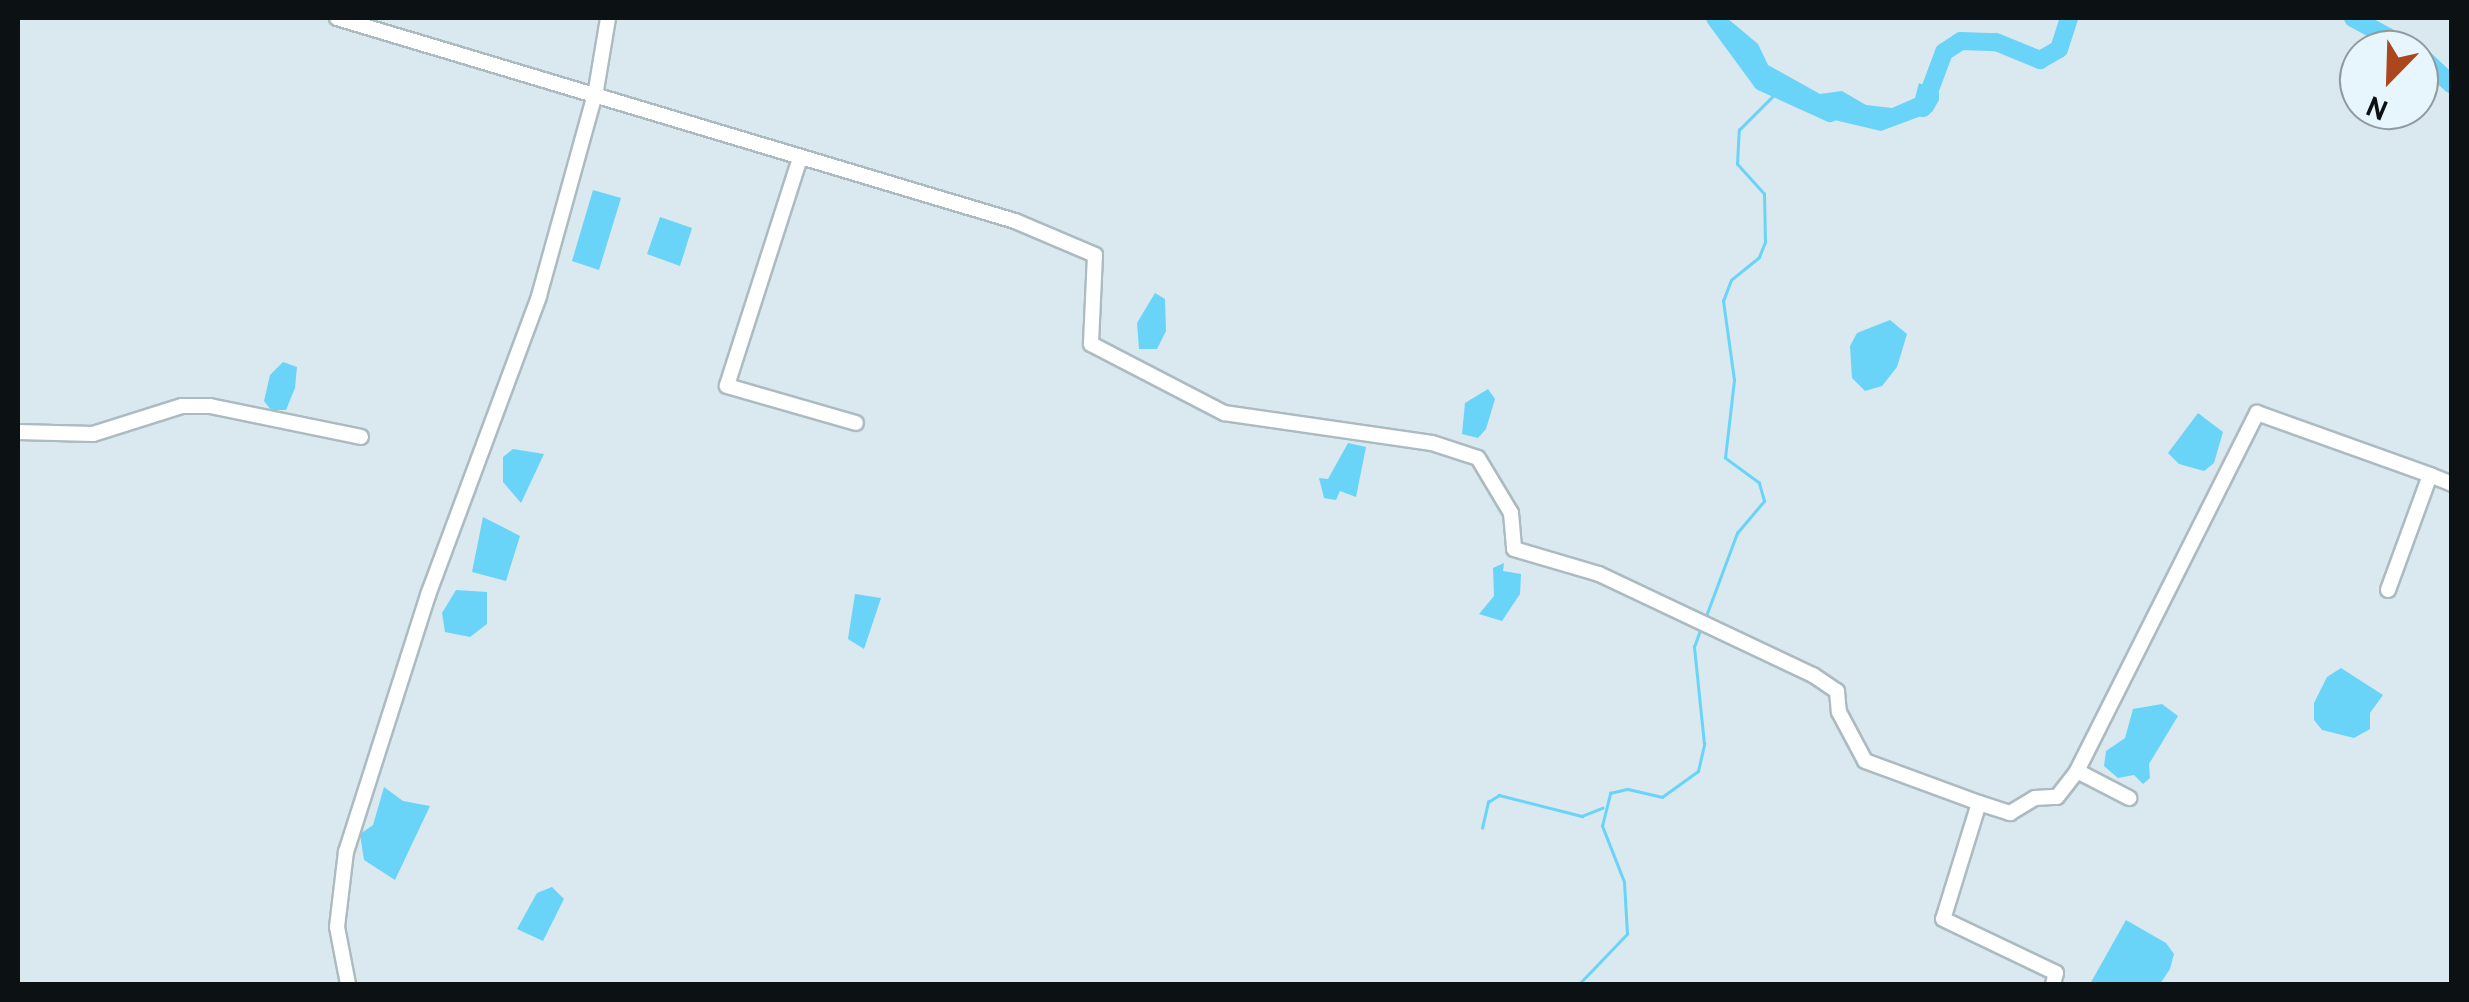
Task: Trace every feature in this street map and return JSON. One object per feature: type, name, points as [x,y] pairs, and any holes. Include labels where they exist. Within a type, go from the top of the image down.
[{"type":"street","points":[[337,18],[596,90],[665,121],[1015,221],[1092,251],[1098,300],[1088,340],[1224,413],[1432,442],[1478,458],[1511,513],[1514,549],[1599,574],[1813,675],[1837,691],[1839,712],[1865,761],[2010,813],[2036,798],[2057,797],[2078,772],[2256,412],[2452,484]]},
{"type":"street","points":[[348,984],[336,927],[346,852],[428,596],[539,296],[596,90],[608,18]]},
{"type":"street","points":[[800,158],[726,386],[856,423]]},
{"type":"street","points":[[18,432],[93,434],[99,427],[182,406],[210,406],[361,437]]},
{"type":"street","points":[[2388,590],[2430,475]]},
{"type":"street","points":[[2078,772],[2130,798]]},
{"type":"street","points":[[1979,803],[1943,919],[2056,972],[2053,984]]},
{"type":"water","points":[[1707,18],[1727,18],[1758,44],[1768,65],[1820,94],[1842,91],[1866,105],[1892,108],[1915,98],[1919,83],[1939,92],[1939,100],[1932,112],[1881,131],[1826,118],[1767,82],[1723,44]]},
{"type":"water","points":[[593,190],[621,198],[599,270],[572,261]]},
{"type":"water","points":[[660,217],[692,228],[680,266],[647,254]]},
{"type":"water","points":[[1155,293],[1165,299],[1166,331],[1157,349],[1139,349],[1137,323]]},
{"type":"water","points":[[1890,320],[1907,334],[1897,367],[1882,386],[1865,391],[1852,378],[1850,346],[1857,333]]},
{"type":"water","points":[[283,362],[297,367],[295,388],[286,410],[271,410],[264,401],[270,375]]},
{"type":"water","points":[[1488,389],[1495,399],[1486,429],[1478,438],[1462,434],[1465,403]]},
{"type":"water","points":[[2198,413],[2223,432],[2214,463],[2204,471],[2179,464],[2168,453]]},
{"type":"water","points":[[1348,443],[1366,447],[1356,497],[1340,491],[1336,500],[1324,498],[1319,478],[1328,479]]},
{"type":"water","points":[[513,449],[544,454],[521,503],[503,482],[503,457]]},
{"type":"water","points":[[483,517],[520,536],[506,581],[472,572]]},
{"type":"water","points":[[1504,563],[1503,571],[1521,574],[1520,594],[1502,621],[1479,614],[1494,596],[1493,568]]},
{"type":"water","points":[[456,590],[487,592],[487,624],[470,637],[445,632],[442,613]]},
{"type":"water","points":[[855,594],[881,598],[864,649],[848,639]]},
{"type":"water","points":[[2341,668],[2383,695],[2370,713],[2370,729],[2354,738],[2322,730],[2314,720],[2314,703],[2327,677]]},
{"type":"water","points":[[2162,704],[2178,716],[2149,764],[2150,778],[2143,784],[2134,775],[2118,778],[2104,766],[2106,751],[2125,738],[2133,709]]},
{"type":"water","points":[[384,787],[403,801],[430,806],[395,880],[364,860],[360,834],[373,825]]},
{"type":"water","points":[[552,887],[564,899],[543,941],[517,929],[537,893]]},
{"type":"water","points":[[2126,920],[2166,943],[2174,954],[2170,969],[2160,984],[2090,984]]},
{"type":"waterway","points":[[1715,18],[1762,82],[1830,113]]},
{"type":"waterway","points":[[1923,108],[1944,52],[1961,41],[1996,42],[2040,60],[2059,49],[2069,18]]},
{"type":"waterway","points":[[2353,18],[2375,30]]},
{"type":"waterway","points":[[2439,73],[2452,85]]},
{"type":"waterway","points":[[1706,616],[1737,533],[1764,501],[1759,483],[1725,458],[1734,380],[1723,301],[1731,280],[1759,257],[1765,242],[1764,194],[1737,164],[1739,130],[1777,92]]},
{"type":"waterway","points":[[1579,984],[1627,934],[1624,882],[1602,826],[1610,793],[1628,789],[1662,797],[1698,771],[1704,744],[1694,647],[1701,628]]},
{"type":"waterway","points":[[1482,828],[1488,802],[1499,795],[1582,816],[1602,808]]}]
